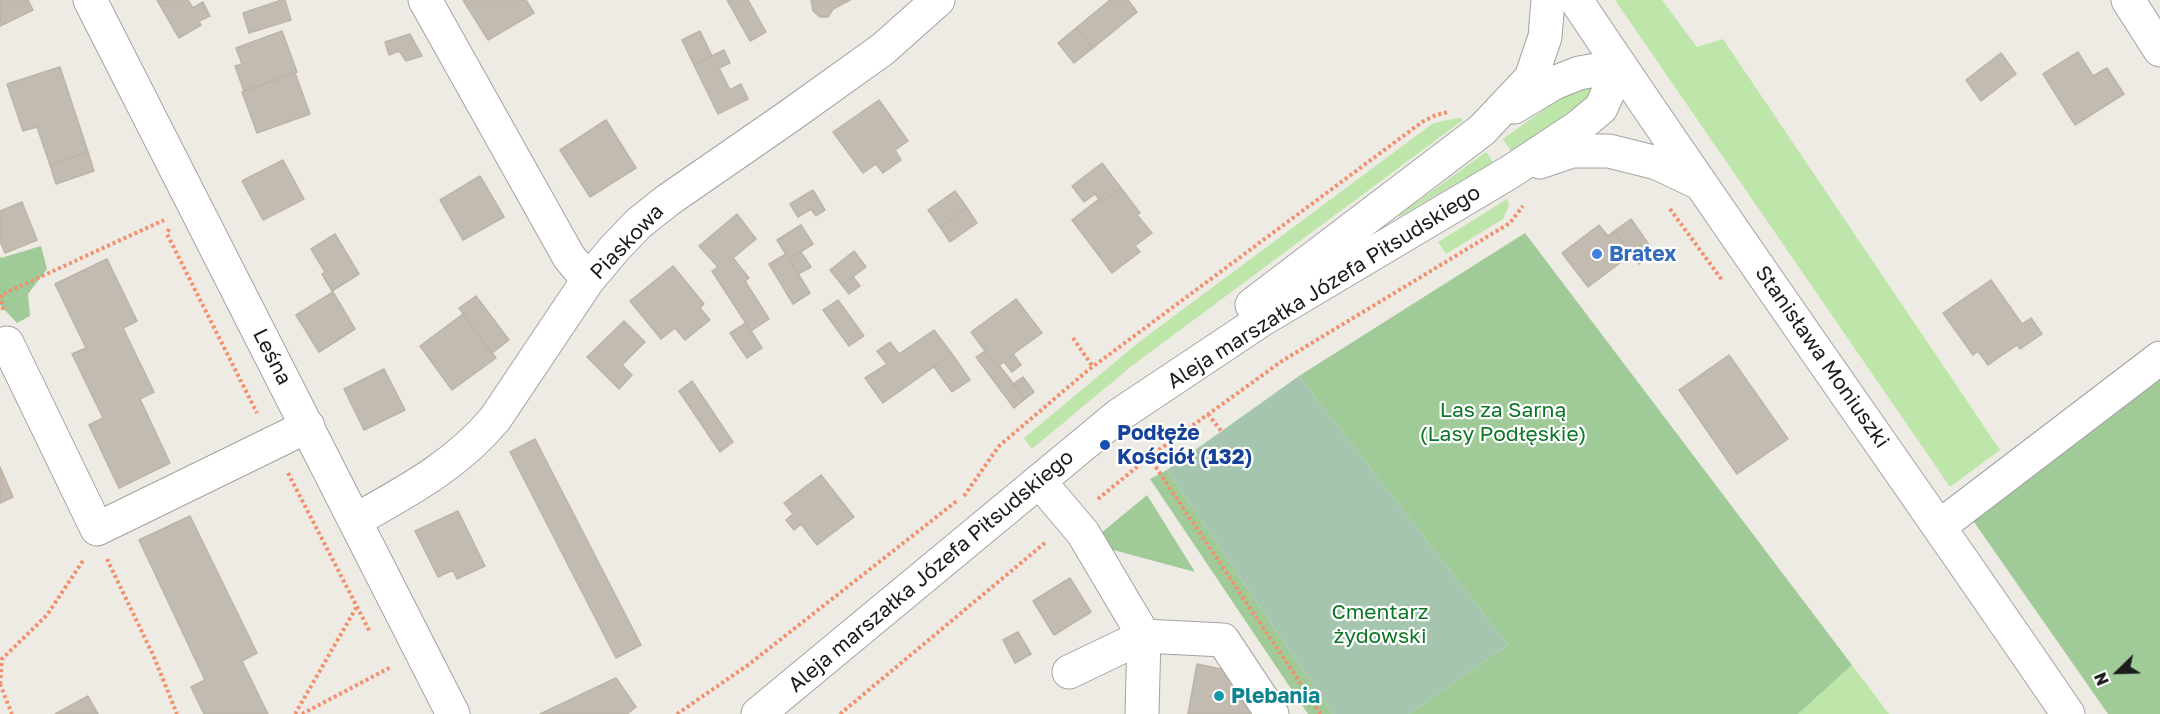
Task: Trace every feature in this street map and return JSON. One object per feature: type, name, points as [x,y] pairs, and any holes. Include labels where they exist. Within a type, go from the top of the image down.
[{"type":"street","name":"Leśna","points":[[90,0],[453,714]]},
{"type":"street","points":[[425,0],[569,257],[588,280]]},
{"type":"street","name":"Piaskowa","points":[[356,520],[449,464],[473,444],[495,419],[588,280],[623,240],[668,200],[883,49],[938,0]]},
{"type":"street","points":[[1482,130],[1531,78],[1545,37],[1548,0]]},
{"type":"street","name":"Stanisława Moniuszki","points":[[1576,0],[1698,182],[1940,526],[2068,714]]},
{"type":"street","points":[[2128,0],[2160,50]]},
{"type":"street","points":[[1119,415],[1252,304],[1482,130],[1554,83],[1579,73],[1620,66]]},
{"type":"street","name":"Aleja marszałka Józefa Piłsudskiego","points":[[758,714],[1119,415],[1263,319],[1510,172],[1578,127],[1601,108],[1620,66]]},
{"type":"street","points":[[1510,172],[1572,151],[1609,151],[1657,163],[1698,182]]},
{"type":"street","points":[[4,344],[100,539],[308,426]]},
{"type":"street","points":[[1940,526],[2160,358]]},
{"type":"street","points":[[1039,481],[1083,533],[1144,636],[1142,714]]},
{"type":"street","points":[[1069,672],[1144,636],[1223,640],[1272,714]]},
{"type":"path","points":[[677,714],[748,666],[967,493],[999,446],[1093,367],[1422,122],[1436,115],[1456,110]]},
{"type":"path","points":[[840,714],[1149,457],[1282,361],[1510,223],[1527,200]]},
{"type":"path","points":[[1669,207],[1727,286]]},
{"type":"path","points":[[4,344],[1,295],[170,217]]},
{"type":"path","points":[[1073,338],[1093,367]]},
{"type":"path","points":[[1208,414],[1222,432]]},
{"type":"path","points":[[1149,457],[1321,714]]},
{"type":"path","points":[[12,714],[0,684],[2,659],[47,615],[100,539],[154,657],[177,714]]},
{"type":"path","points":[[295,714],[357,608]]},
{"type":"path","points":[[302,714],[400,663]]},
{"type":"green space","points":[[1615,0],[1662,0],[1697,47],[1723,39],[2000,450],[1950,487]]},
{"type":"green space","points":[[1591,86],[1595,89],[1576,112],[1511,151],[1503,139],[1563,96]]},
{"type":"green space","points":[[1461,118],[1463,120],[1133,365],[1032,449],[1024,438],[1139,342],[1432,124]]},
{"type":"green space","points":[[1486,152],[1493,162],[1399,217],[1399,215]]},
{"type":"green space","points":[[1507,199],[1509,205],[1503,219],[1446,254],[1438,242]]},
{"type":"green space","name":"Las za Sarną (Lasy Podłęskie)","points":[[1525,233],[1852,665],[1798,714],[1409,714],[1508,645],[1299,376]]},
{"type":"green space","points":[[41,246],[47,269],[28,294],[30,316],[17,323],[0,305],[0,256],[1,258]]},
{"type":"green space","name":"Cmentarz żydowski","points":[[1299,376],[1508,645],[1409,714],[1333,714],[1167,470]]},
{"type":"green space","points":[[2160,376],[2160,714],[2108,714],[1974,522],[1975,509]]},
{"type":"green space","points":[[1167,470],[1333,714],[1308,714],[1150,479]]},
{"type":"green space","points":[[1147,495],[1195,572],[1106,548],[1100,534]]},
{"type":"green space","points":[[1852,665],[1889,714],[1798,714]]},
{"type":"building","points":[[0,0],[28,0],[33,10],[0,26]]},
{"type":"building","points":[[157,0],[188,0],[193,8],[203,2],[210,16],[199,21],[201,25],[179,38]]},
{"type":"building","points":[[285,0],[291,20],[249,33],[243,13]]},
{"type":"building","points":[[463,0],[526,0],[534,13],[488,40]]},
{"type":"building","points":[[727,0],[748,0],[766,32],[750,41]]},
{"type":"building","points":[[811,0],[850,0],[833,9],[828,17],[820,17],[813,11]]},
{"type":"building","points":[[1110,0],[1128,0],[1137,12],[1093,48],[1076,28]]},
{"type":"building","points":[[1076,28],[1093,48],[1074,63],[1058,43]]},
{"type":"building","points":[[282,31],[297,72],[244,91],[235,66],[242,64],[236,48]]},
{"type":"building","points":[[700,31],[712,56],[694,65],[682,40]]},
{"type":"building","points":[[410,34],[422,56],[406,61],[399,51],[389,55],[385,42]]},
{"type":"building","points":[[724,50],[730,63],[719,68],[730,90],[741,84],[748,99],[718,114],[694,65]]},
{"type":"building","points":[[2078,52],[2093,76],[2107,68],[2124,94],[2075,125],[2043,74]]},
{"type":"building","points":[[2001,53],[2016,74],[1981,101],[1966,80]]},
{"type":"building","points":[[60,67],[88,152],[50,165],[37,127],[23,131],[7,84]]},
{"type":"building","points":[[295,73],[310,114],[257,133],[242,92]]},
{"type":"building","points":[[879,100],[908,141],[895,150],[901,160],[883,173],[876,164],[863,173],[833,132]]},
{"type":"building","points":[[606,120],[636,168],[590,197],[560,150]]},
{"type":"building","points":[[88,152],[94,171],[56,184],[50,165]]},
{"type":"building","points":[[283,160],[304,199],[263,220],[242,181]]},
{"type":"building","points":[[1102,163],[1121,188],[1102,203],[1095,194],[1084,202],[1072,186]]},
{"type":"building","points":[[480,176],[504,217],[463,240],[440,200]]},
{"type":"building","points":[[1121,188],[1140,213],[1137,215],[1152,233],[1135,246],[1140,252],[1112,273],[1072,220],[1099,199],[1102,203]]},
{"type":"building","points":[[813,190],[825,210],[816,216],[811,209],[798,217],[790,204]]},
{"type":"building","points":[[955,191],[967,208],[940,227],[928,210]]},
{"type":"building","points":[[22,202],[37,240],[5,253],[0,241],[0,211]]},
{"type":"building","points":[[967,208],[977,223],[950,242],[940,227]]},
{"type":"building","points":[[737,214],[756,239],[733,258],[749,278],[745,281],[769,319],[751,331],[712,271],[718,267],[699,246]]},
{"type":"building","points":[[1631,219],[1650,246],[1649,255],[1639,264],[1614,231]]},
{"type":"building","points":[[801,225],[813,244],[789,259],[777,240]]},
{"type":"building","points":[[1599,225],[1608,236],[1614,231],[1632,254],[1588,287],[1562,253]]},
{"type":"building","points":[[335,234],[359,274],[332,291],[322,274],[325,272],[311,249]]},
{"type":"building","points":[[854,251],[866,267],[842,285],[830,270]]},
{"type":"building","points":[[801,252],[811,267],[798,274],[789,259]]},
{"type":"building","points":[[786,254],[810,293],[793,304],[769,264]]},
{"type":"building","points":[[107,259],[137,321],[123,328],[154,392],[140,399],[170,463],[119,488],[89,425],[103,418],[72,354],[86,348],[55,284]]},
{"type":"building","points":[[673,266],[704,304],[700,308],[710,320],[685,340],[675,328],[661,339],[630,301]]},
{"type":"building","points":[[853,277],[860,286],[849,294],[842,285]]},
{"type":"building","points":[[1991,280],[2022,324],[2031,318],[2042,334],[2020,349],[2017,345],[1988,365],[1978,351],[1973,355],[1943,313]]},
{"type":"building","points":[[333,292],[355,329],[319,352],[296,315]]},
{"type":"building","points":[[476,296],[509,340],[492,353],[459,308]]},
{"type":"building","points":[[1016,299],[1042,333],[1013,354],[1021,365],[1012,372],[1004,362],[997,367],[971,332]]},
{"type":"building","points":[[838,300],[864,336],[849,346],[823,310]]},
{"type":"building","points":[[463,314],[496,358],[452,390],[420,346]]},
{"type":"building","points":[[624,321],[645,342],[622,365],[632,375],[619,389],[587,357]]},
{"type":"building","points":[[746,323],[762,348],[747,358],[730,333]]},
{"type":"building","points":[[934,330],[952,354],[883,403],[865,378],[887,364],[877,351],[890,342],[899,354]]},
{"type":"building","points":[[985,351],[1025,399],[1014,408],[976,357]]},
{"type":"building","points":[[952,354],[970,380],[952,392],[934,367]]},
{"type":"building","points":[[1729,355],[1788,439],[1737,474],[1679,390]]},
{"type":"building","points":[[384,369],[405,410],[364,430],[344,389]]},
{"type":"building","points":[[1023,377],[1034,392],[1025,399],[1013,384]]},
{"type":"building","points":[[692,381],[733,442],[720,452],[679,391]]},
{"type":"building","points":[[535,439],[641,645],[616,658],[510,452]]},
{"type":"building","points":[[0,467],[13,497],[0,503]]},
{"type":"building","points":[[821,475],[854,517],[817,545],[801,524],[794,530],[786,520],[793,514],[784,503]]},
{"type":"building","points":[[458,511],[485,566],[457,579],[453,570],[438,577],[415,531]]},
{"type":"building","points":[[190,516],[257,653],[242,661],[268,714],[204,714],[191,687],[205,680],[139,540]]},
{"type":"building","points":[[1070,578],[1091,612],[1054,635],[1033,601]]},
{"type":"building","points":[[1018,632],[1031,654],[1015,663],[1003,640]]},
{"type":"building","name":"Plebania","points":[[1197,664],[1240,673],[1253,714],[1188,714]]},
{"type":"building","points":[[616,678],[636,707],[627,714],[540,714]]},
{"type":"building","points":[[88,696],[98,714],[55,714]]},
{"type":"place","name":"Bratex","points":[[1597,254]]},
{"type":"place","name":"Podłęże Kościół (132)","points":[[1105,445]]},
{"type":"place","name":"Plebania","points":[[1219,696]]}]
